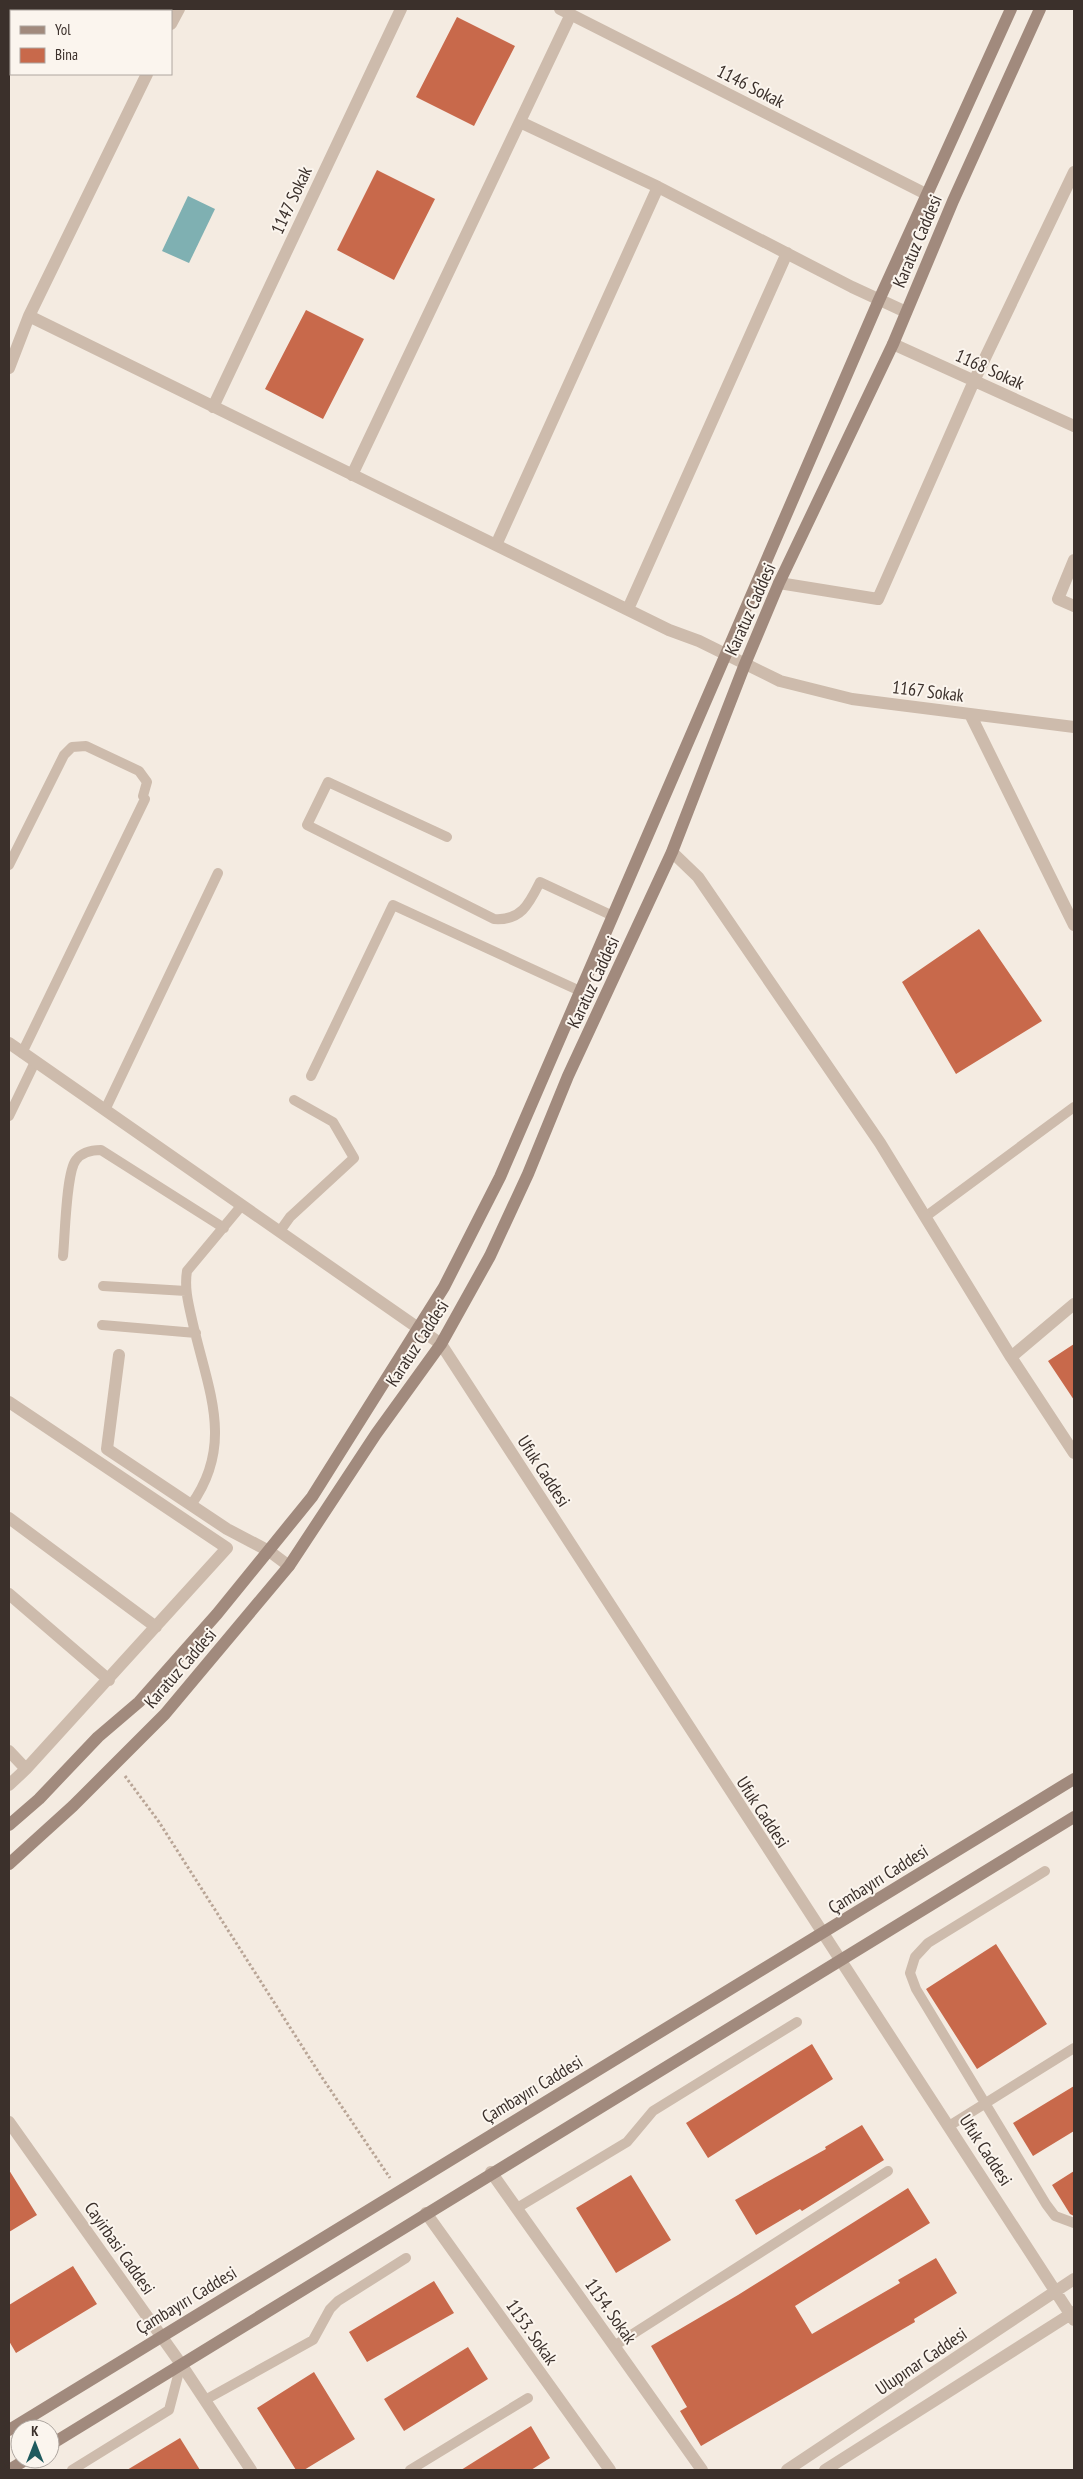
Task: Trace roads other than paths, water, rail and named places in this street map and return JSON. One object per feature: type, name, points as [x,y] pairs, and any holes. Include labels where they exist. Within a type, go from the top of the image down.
[{"type":"street","points":[[172,22],[179,9]]},
{"type":"street","name":"1147 Sokak","points":[[213,407],[401,9]]},
{"type":"street","name":"Karatuz Caddesi","points":[[9,1825],[39,1799],[98,1737],[139,1702],[217,1614],[269,1551],[312,1497],[444,1287],[500,1177],[879,300],[1011,9]]},
{"type":"street","name":"Karatuz Caddesi","points":[[9,1864],[73,1806],[165,1714],[289,1566],[376,1434],[441,1344],[494,1248],[528,1174],[568,1076],[672,852],[744,664],[779,583],[893,344],[953,201],[1040,9]]},
{"type":"street","points":[[352,475],[520,122],[565,12]]},
{"type":"street","name":"1146 Sokak","points":[[565,12],[926,194]]},
{"type":"street","points":[[9,368],[28,316],[147,75]]},
{"type":"street","points":[[520,122],[658,187],[906,312]]},
{"type":"street","points":[[779,583],[878,599],[974,381],[1074,172]]},
{"type":"street","points":[[496,545],[658,187]]},
{"type":"street","points":[[628,609],[787,253]]},
{"type":"street","name":"1167 Sokak","points":[[28,316],[496,545],[780,681],[852,699],[1074,727]]},
{"type":"street","name":"1168 Sokak","points":[[893,344],[1074,426]]},
{"type":"street","points":[[1074,560],[1058,599],[1074,606]]},
{"type":"street","points":[[970,714],[1074,925]]},
{"type":"street","points":[[672,852],[698,878],[880,1143],[1011,1357],[1074,1453]]},
{"type":"street","name":"Ufuk Caddesi","points":[[9,1043],[441,1344],[822,1934],[842,1959],[1073,2315]]},
{"type":"street","points":[[1011,1357],[1074,1304]]},
{"type":"street","points":[[119,1355],[107,1449],[227,1529],[269,1551],[289,1566]]},
{"type":"street","points":[[9,1402],[227,1548],[109,1680],[9,1785]]},
{"type":"street","points":[[9,1518],[156,1627]]},
{"type":"street","points":[[9,1594],[109,1680]]},
{"type":"street","points":[[9,1751],[26,1769]]},
{"type":"street","name":"Çambayırı Caddesi","points":[[9,2430],[161,2335],[1074,1779]]},
{"type":"street","points":[[60,2439],[491,2172],[1074,1817]]},
{"type":"street","name":"Cayirbasi Caddesi","points":[[11,2128],[161,2335],[251,2470]]},
{"type":"street","name":"1154. Sokak","points":[[491,2172],[702,2470]]},
{"type":"street","name":"1153. Sokak","points":[[426,2213],[610,2470]]},
{"type":"street","name":"Ulupınar Caddesi","points":[[787,2470],[1074,2279]]},
{"type":"street","points":[[825,2470],[1073,2315]]},
{"type":"lane","points":[[9,865],[64,755],[72,747],[86,746],[139,772],[146,778],[144,797],[22,1053]]},
{"type":"lane","points":[[447,837],[328,782],[307,826],[494,919],[508,919],[523,911],[540,882],[612,916]]},
{"type":"lane","points":[[105,1110],[218,873]]},
{"type":"lane","points":[[311,1076],[393,905],[580,991]]},
{"type":"lane","points":[[9,1116],[35,1062]]},
{"type":"lane","points":[[280,1231],[290,1218],[354,1158],[333,1122],[294,1100]]},
{"type":"lane","points":[[925,1217],[1074,1107]]},
{"type":"lane","points":[[63,1256],[72,1167],[82,1154],[94,1150],[101,1150],[224,1228]]},
{"type":"lane","points":[[191,1505],[208,1479],[215,1448],[211,1393],[186,1292],[187,1271],[242,1205]]},
{"type":"lane","points":[[103,1286],[186,1292]]},
{"type":"lane","points":[[102,1325],[196,1334]]},
{"type":"lane","points":[[1045,1871],[928,1943],[915,1957],[910,1973],[925,2006],[1046,2204],[1055,2216],[1074,2223]]},
{"type":"lane","points":[[517,2208],[626,2142],[653,2110],[797,2022]]},
{"type":"lane","points":[[949,2126],[1074,2048]]},
{"type":"lane","points":[[614,2346],[888,2171]]},
{"type":"lane","points":[[205,2400],[313,2340],[330,2309],[338,2300],[406,2258]]},
{"type":"lane","points":[[72,2470],[168,2410],[181,2364]]},
{"type":"lane","points":[[410,2470],[528,2398]]},
{"type":"water","points":[[188,196],[215,209],[189,263],[162,251]]}]
